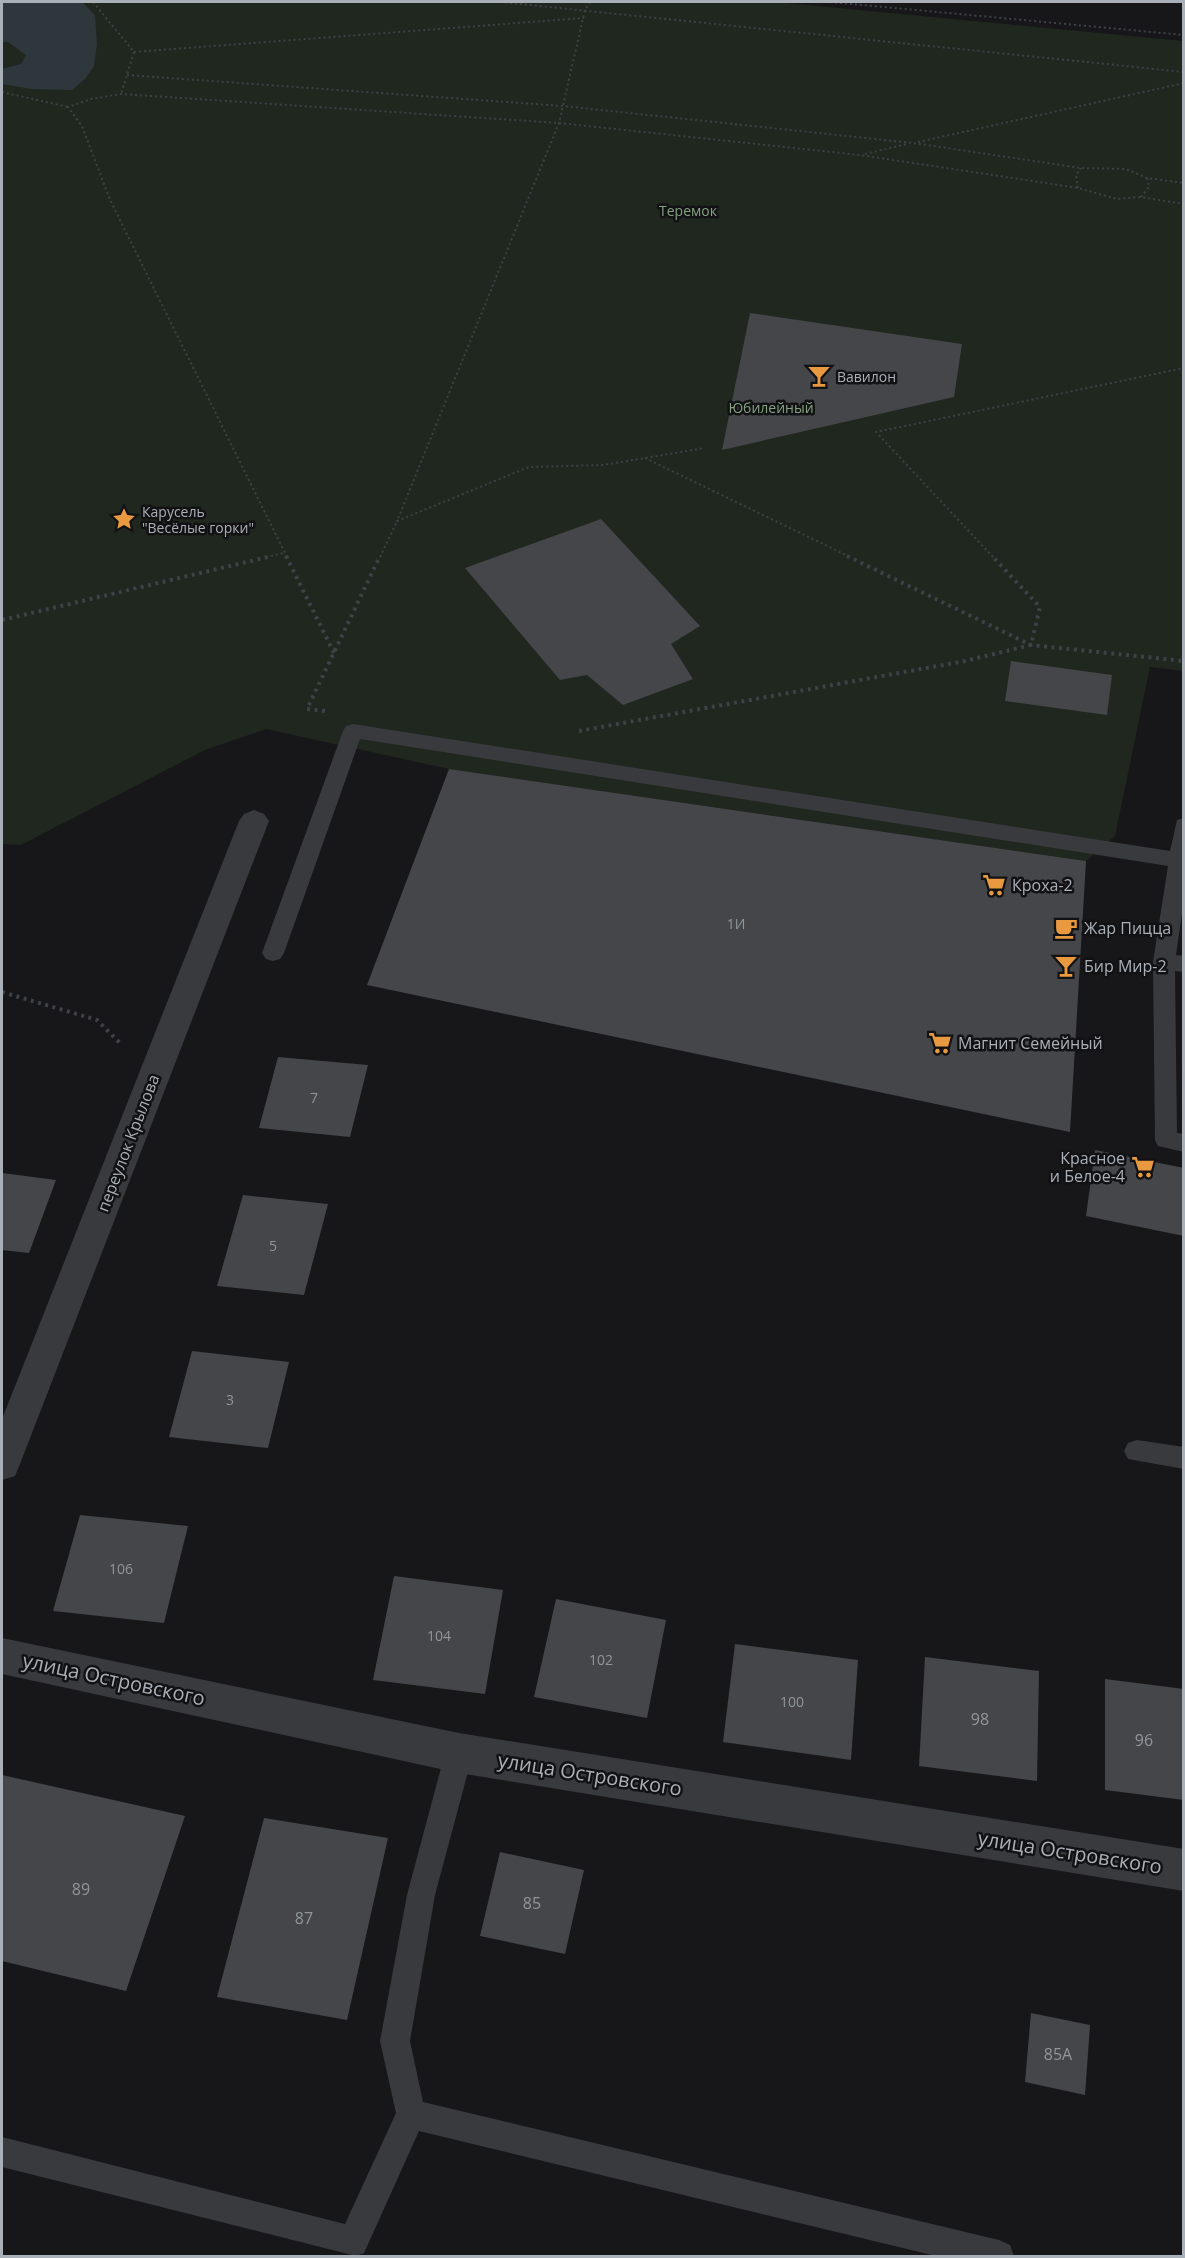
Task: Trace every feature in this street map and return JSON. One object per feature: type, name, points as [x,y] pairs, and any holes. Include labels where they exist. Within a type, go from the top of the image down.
[{"type":"street","name":"переулок Крылова","points":[[2,1464],[254,821]]},
{"type":"street","name":"улица Островского","points":[[2,1656],[459,1753],[1184,1870]]},
{"type":"lane","points":[[273,953],[353,731],[1179,860]]},
{"type":"lane","points":[[1184,825],[1179,860],[1167,1140],[1184,1143]]},
{"type":"lane","points":[[1137,1451],[1184,1458]]},
{"type":"lane","points":[[2,2152],[353,2242],[411,2114],[395,2041],[421,1895],[459,1753]]},
{"type":"lane","points":[[411,2114],[999,2256]]},
{"type":"path","points":[[93,2],[134,52]]},
{"type":"path","points":[[500,2],[1184,72]]},
{"type":"path","points":[[330,711],[307,709],[397,521],[559,123],[585,10],[590,2]]},
{"type":"path","points":[[830,2],[1184,35]]},
{"type":"path","points":[[134,52],[584,18]]},
{"type":"path","points":[[121,94],[134,52]]},
{"type":"path","points":[[127,75],[563,106],[913,143],[1081,168],[1126,169],[1147,178],[1184,183]]},
{"type":"path","points":[[860,155],[1184,83]]},
{"type":"path","points":[[2,92],[68,107],[91,99],[121,94],[559,123],[860,155],[1078,188],[1117,199],[1140,197],[1184,204]]},
{"type":"path","points":[[68,107],[82,126],[110,200],[334,653]]},
{"type":"path","points":[[1078,188],[1076,175],[1081,168]]},
{"type":"path","points":[[1140,197],[1149,187],[1147,178]]},
{"type":"path","points":[[1031,645],[1040,607],[876,432],[1184,368]]},
{"type":"path","points":[[397,521],[529,467],[603,465],[705,448]]},
{"type":"path","points":[[644,458],[1031,645]]},
{"type":"path","points":[[2,620],[284,553]]},
{"type":"path","points":[[573,732],[965,661],[1031,645],[1184,661]]},
{"type":"path","points":[[2,992],[97,1020],[153,1078]]},
{"type":"green space","name":"Юбилейный","points":[[2,2],[776,2],[1183,41],[1183,671],[1150,667],[1115,836],[1086,861],[449,769],[266,729],[205,750],[21,845],[2,844]]},
{"type":"shaded area","points":[[2,2],[82,2],[95,15],[97,44],[94,66],[85,79],[72,90],[32,89],[2,84],[2,69],[21,64],[26,55],[8,42],[2,42]]},
{"type":"building","points":[[750,313],[962,344],[954,397],[722,450]]},
{"type":"building","points":[[601,519],[700,626],[671,644],[693,679],[623,705],[587,675],[560,680],[465,568]]},
{"type":"building","points":[[1011,661],[1112,675],[1107,715],[1005,701]]},
{"type":"building","points":[[449,769],[1086,861],[1070,1132],[367,985]]},
{"type":"building","points":[[278,1057],[368,1065],[350,1137],[259,1128]]},
{"type":"building","points":[[1095,1150],[1184,1168],[1184,1236],[1086,1216]]},
{"type":"building","points":[[2,1173],[56,1180],[29,1253],[2,1250]]},
{"type":"building","points":[[243,1195],[328,1204],[304,1295],[217,1286]]},
{"type":"building","points":[[192,1351],[289,1362],[268,1448],[169,1437]]},
{"type":"building","points":[[80,1515],[188,1526],[164,1623],[53,1611]]},
{"type":"building","points":[[394,1576],[503,1590],[485,1694],[373,1680]]},
{"type":"building","points":[[556,1599],[666,1620],[647,1718],[534,1697]]},
{"type":"building","points":[[735,1644],[858,1660],[851,1760],[723,1742]]},
{"type":"building","points":[[925,1657],[1039,1671],[1037,1781],[919,1766]]},
{"type":"building","points":[[1105,1679],[1184,1689],[1184,1800],[1105,1790]]},
{"type":"building","points":[[2,1775],[185,1816],[126,1991],[2,1961]]},
{"type":"building","points":[[264,1818],[388,1838],[347,2020],[217,1997]]},
{"type":"building","points":[[500,1852],[584,1870],[565,1954],[480,1936]]},
{"type":"building","points":[[1031,2013],[1090,2025],[1085,2095],[1025,2082]]},
{"type":"place","name":"Вавилон","points":[[819,376]]},
{"type":"place","name":"Карусель \"Весёлые горки\"","points":[[124,519]]},
{"type":"place","name":"Кроха-2","points":[[994,885]]},
{"type":"place","name":"Жар Пицца","points":[[1066,928]]},
{"type":"place","name":"Бир Мир-2","points":[[1066,966]]},
{"type":"place","name":"Магнит Семейный","points":[[940,1043]]},
{"type":"place","name":"Красное и Белое-4","points":[[1143,1167]]},
{"type":"park label","name":"Теремок","points":[[688,210]]}]
